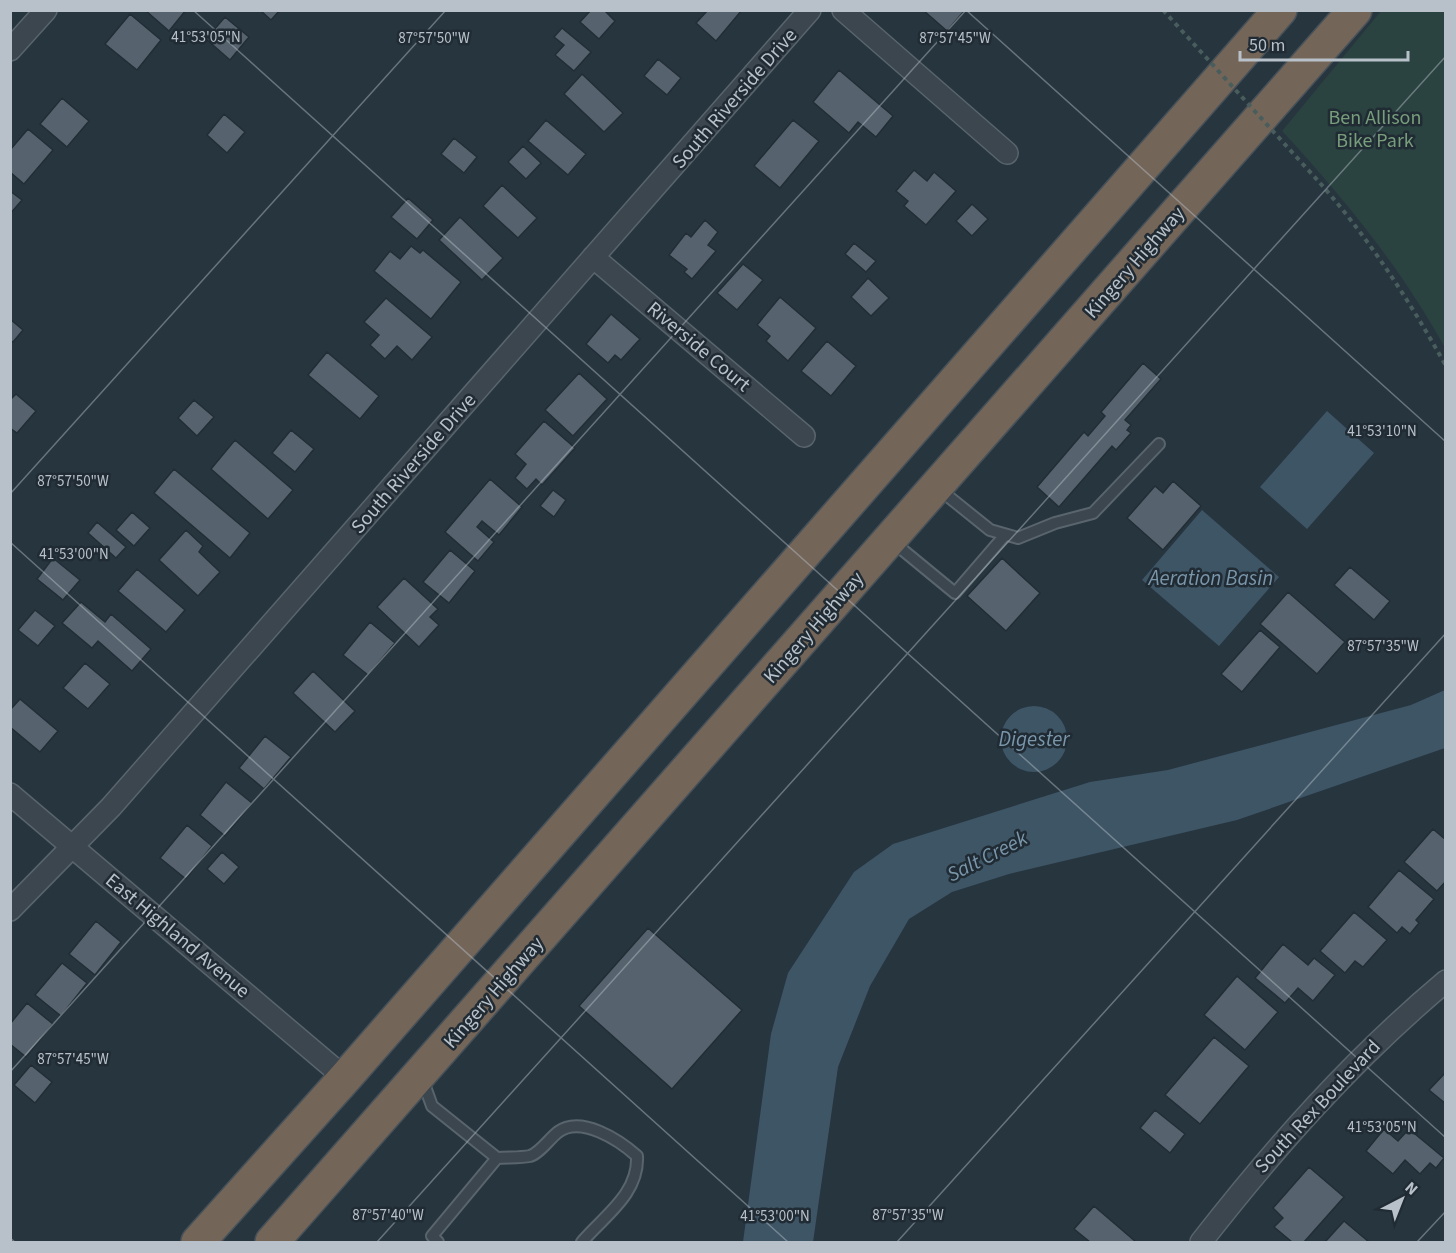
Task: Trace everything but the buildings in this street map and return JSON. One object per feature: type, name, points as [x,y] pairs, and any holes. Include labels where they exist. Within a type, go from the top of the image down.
[{"type":"highway","points":[[198,1242],[1280,10]]},
{"type":"highway","name":"Kingery Highway","points":[[272,1242],[1355,10]]},
{"type":"street","points":[[10,50],[46,10]]},
{"type":"street","name":"South Riverside Drive","points":[[10,910],[111,807],[810,10]]},
{"type":"street","points":[[843,10],[1007,153]]},
{"type":"street","name":"Riverside Court","points":[[593,257],[804,436]]},
{"type":"street","name":"East Highland Avenue","points":[[10,794],[345,1077]]},
{"type":"street","name":"South Rex Boulevard","points":[[1201,1242],[1257,1169],[1314,1104],[1394,1025],[1446,981]]},
{"type":"lane","points":[[936,487],[990,530],[1018,538],[1055,523],[1093,513],[1159,444]]},
{"type":"lane","points":[[890,540],[955,592],[1005,535]]},
{"type":"lane","points":[[422,1072],[424,1089],[432,1106],[497,1158],[532,1156],[560,1131],[577,1126],[606,1135],[625,1145],[637,1156],[638,1173],[628,1191],[582,1242]]},
{"type":"lane","points":[[432,1240],[497,1158]]},
{"type":"path","points":[[1163,10],[1357,225],[1390,271],[1446,366]]},
{"type":"green space","name":"Ben Allison Bike Park","points":[[1381,11],[1445,11],[1445,348],[1410,290],[1370,235],[1282,131]]},
{"type":"water","name":"Aeration Basin","points":[[1327,411],[1374,453],[1307,529],[1260,487]]},
{"type":"water","name":"Aeration Basin","points":[[1202,510],[1279,577],[1219,646],[1142,580]]},
{"type":"water","name":"Salt Creek","points":[[1445,690],[1445,748],[1237,820],[1009,874],[952,892],[909,919],[870,986],[838,1067],[813,1242],[743,1242],[771,1034],[788,973],[854,872],[893,844],[1090,782],[1168,770],[1411,705]]},
{"type":"water","name":"Digester","points":[[1034,706],[1046,709],[1057,716],[1064,727],[1067,739],[1064,751],[1057,762],[1046,769],[1034,772],[1022,769],[1011,762],[1004,751],[1001,739],[1004,727],[1011,716],[1022,709]]}]
